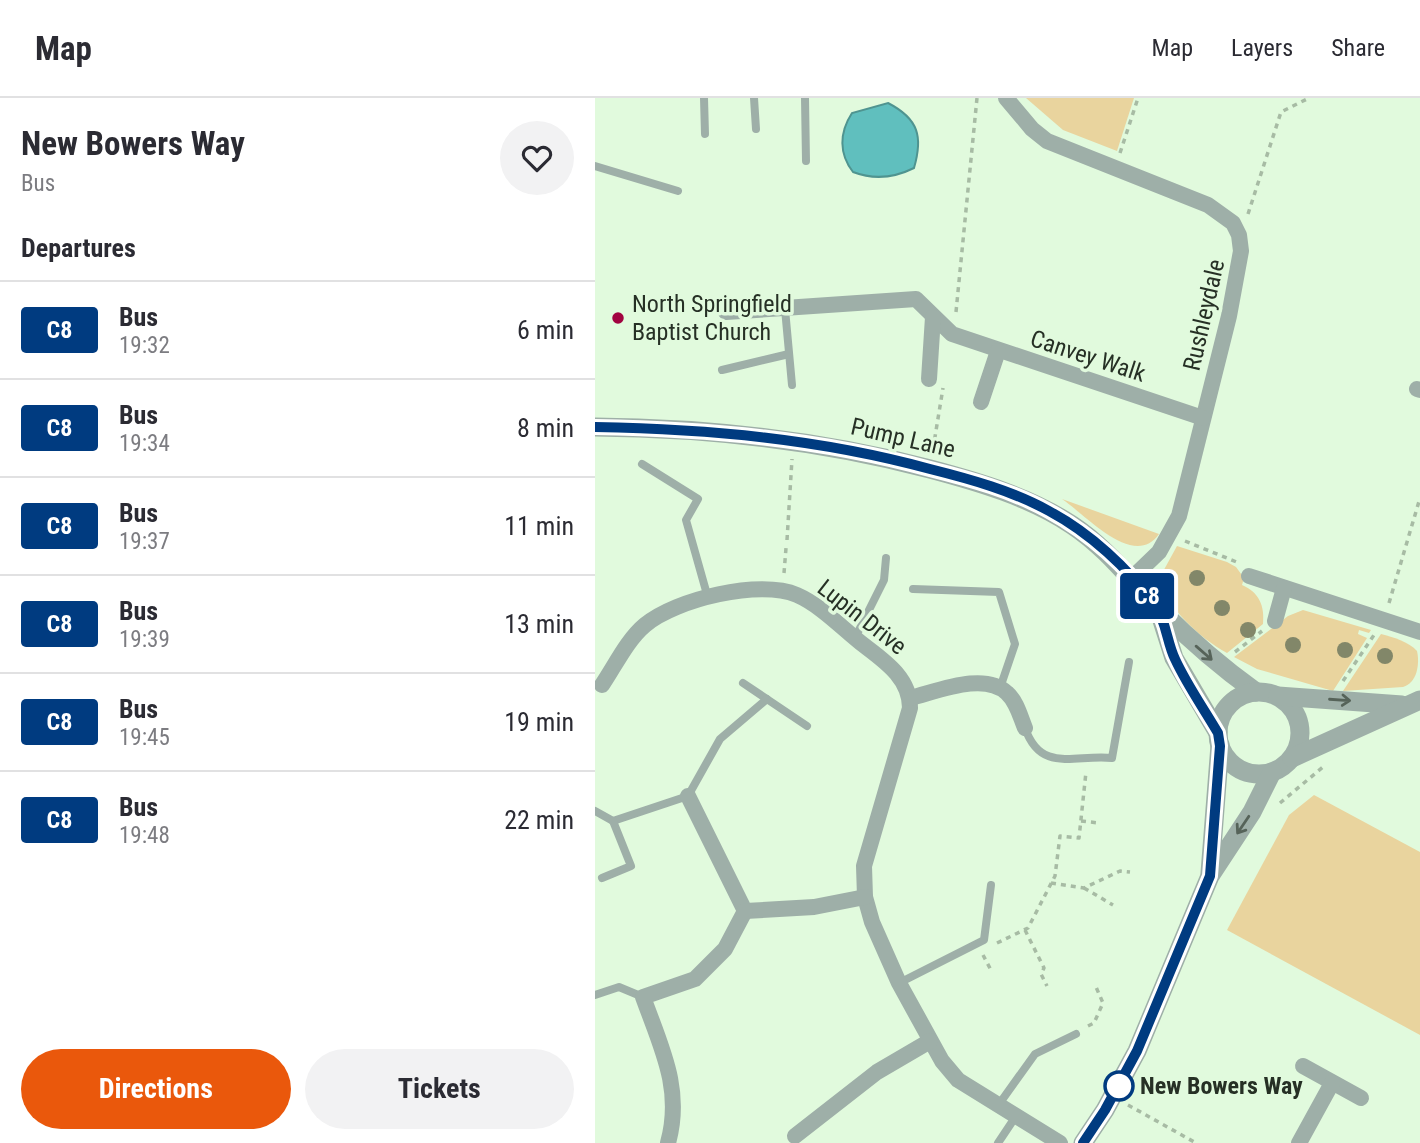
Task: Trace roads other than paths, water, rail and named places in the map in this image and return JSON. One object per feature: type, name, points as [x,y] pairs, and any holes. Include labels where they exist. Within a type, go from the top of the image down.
[{"type":"street","name":"Rushleydale","points":[[1006,98],[1032,129],[1047,141],[1208,205],[1227,218],[1239,235],[1241,251],[1229,316],[1175,526],[1159,552],[1132,578]]},
{"type":"street","name":"Canvey Walk","points":[[726,312],[916,299],[952,334],[1203,418]]},
{"type":"street","points":[[929,379],[933,317]]},
{"type":"street","name":"Canvey Walk","points":[[981,402],[998,351]]},
{"type":"street","name":"Pump Lane","points":[[595,427],[655,428],[784,438],[872,453],[958,476],[1049,510],[1093,540],[1203,651],[1256,692],[1278,696],[1411,702]]},
{"type":"street","points":[[1249,576],[1420,632]]},
{"type":"street","name":"Lupin Drive","points":[[599,683],[644,625],[668,611],[708,598],[765,588],[783,590],[811,603],[898,674],[910,698]]},
{"type":"street","points":[[1275,621],[1284,588]]},
{"type":"street","name":"Pump Lane","points":[[1157,607],[1174,658],[1230,762],[1248,772],[1272,772],[1291,758],[1411,702]]},
{"type":"street","points":[[1025,728],[1014,702],[1000,688],[972,684],[910,698],[906,722],[864,866],[865,897],[872,922],[899,983],[930,1041],[958,1080],[997,1107],[1060,1143]]},
{"type":"street","points":[[1210,876],[1219,739],[1227,708],[1238,697],[1256,692]]},
{"type":"street","points":[[1278,696],[1295,713],[1300,728],[1300,737],[1291,758]]},
{"type":"street","points":[[1083,1143],[1105,1110],[1137,1051],[1210,876],[1252,812],[1272,772]]},
{"type":"street","points":[[688,796],[744,911]]},
{"type":"street","points":[[744,911],[814,907],[865,897]]},
{"type":"street","points":[[668,1143],[673,1127],[673,1079],[643,997],[695,979],[725,948],[744,911]]},
{"type":"street","points":[[795,1136],[877,1072],[930,1041]]},
{"type":"street","points":[[1303,1066],[1361,1098]]},
{"type":"street","points":[[1299,1143],[1332,1083]]},
{"type":"lane","points":[[704,98],[705,134]]},
{"type":"lane","points":[[754,98],[756,130]]},
{"type":"lane","points":[[805,98],[806,161]]},
{"type":"lane","points":[[595,166],[678,191]]},
{"type":"lane","points":[[785,309],[792,385]]},
{"type":"lane","points":[[722,370],[789,355]]},
{"type":"lane","points":[[642,464],[698,499],[685,520],[708,598]]},
{"type":"lane","points":[[855,638],[884,580],[886,558]]},
{"type":"lane","points":[[913,589],[999,592],[1015,644],[1000,688]]},
{"type":"lane","points":[[1025,728],[1030,742],[1047,758],[1067,761],[1087,756],[1112,758],[1129,662]]},
{"type":"lane","points":[[743,683],[807,726]]},
{"type":"lane","points":[[613,821],[688,796],[720,739],[768,699]]},
{"type":"lane","points":[[595,811],[613,821],[631,866],[602,878]]},
{"type":"lane","points":[[899,983],[985,940],[992,885]]},
{"type":"lane","points":[[595,995],[619,986],[643,997]]},
{"type":"lane","points":[[997,1107],[1035,1054],[1076,1034]]},
{"type":"lane","points":[[998,1143],[1016,1116]]},
{"type":"water","points":[[888,103],[906,116],[916,130],[918,147],[914,168],[884,177],[853,172],[845,158],[842,143],[852,113]]},
{"type":"place","name":"North Springfield Baptist Church","points":[[618,318]]},
{"type":"place","name":"New Bowers Way","points":[[1119,1086]]}]
